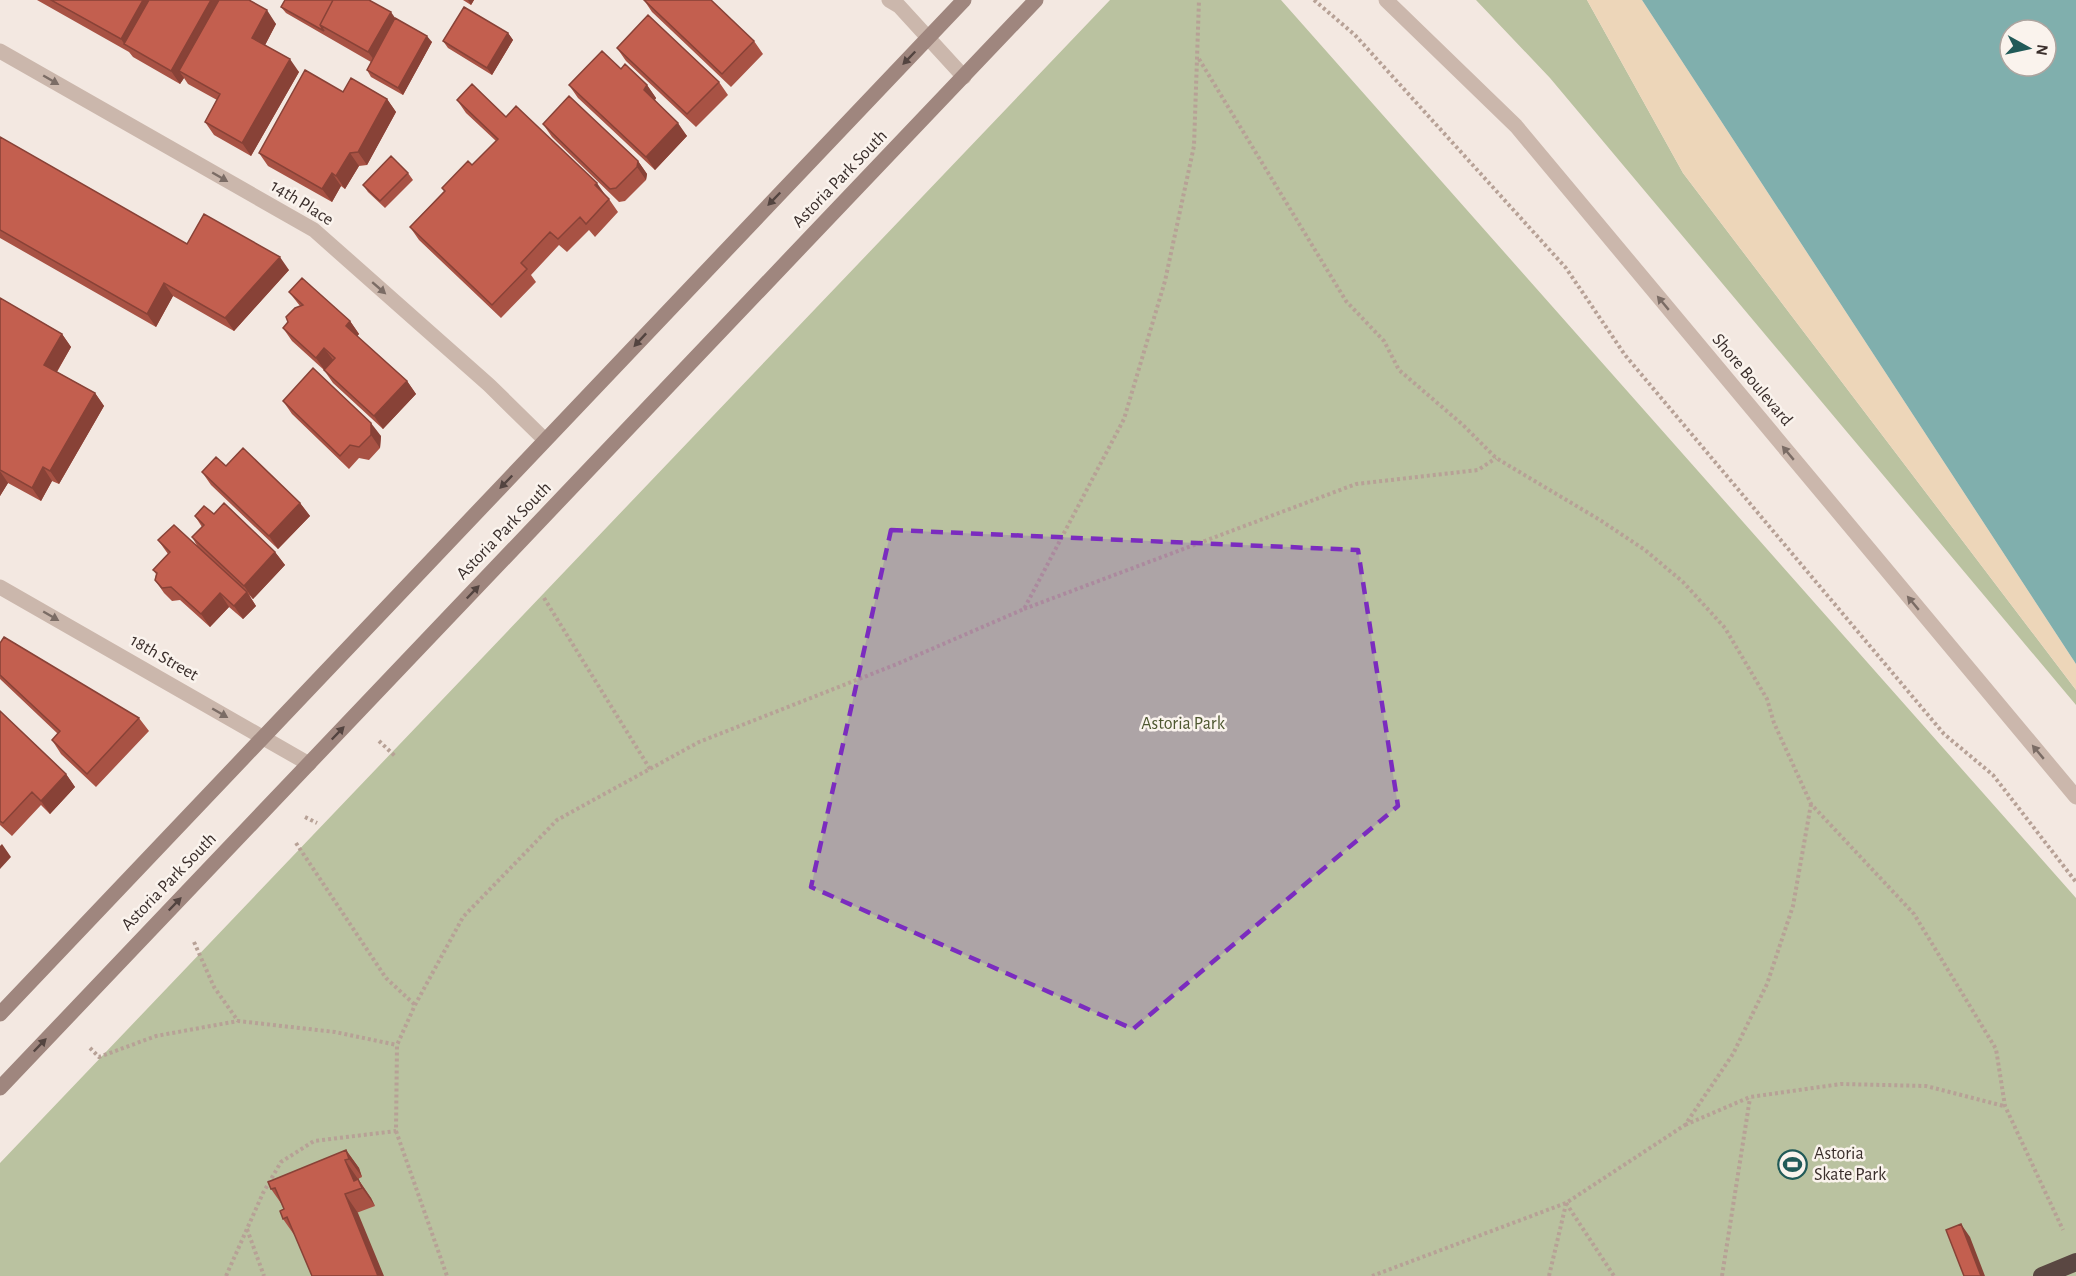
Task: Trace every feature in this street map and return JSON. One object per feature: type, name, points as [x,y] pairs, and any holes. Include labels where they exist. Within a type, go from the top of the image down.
[{"type":"highway","points":[[2042,1276],[2076,1262]]},
{"type":"street","points":[[889,0],[899,6],[964,77]]},
{"type":"street","name":"Astoria Park South","points":[[0,1014],[964,0]]},
{"type":"street","name":"Astoria Park South","points":[[0,1088],[1036,0]]},
{"type":"street","name":"Shore Boulevard","points":[[1386,0],[1516,126],[2076,797]]},
{"type":"street","name":"14th Place","points":[[0,51],[314,230],[489,385],[545,440]]},
{"type":"street","name":"18th Street","points":[[0,587],[309,764]]},
{"type":"path","points":[[1024,609],[1124,419],[1165,281],[1194,146],[1199,0]]},
{"type":"path","points":[[1314,0],[1355,35],[1566,268],[1625,355],[1944,734],[1993,775],[2076,882]]},
{"type":"path","points":[[1198,58],[1346,301],[1384,341],[1399,370],[1496,458],[1600,520],[1645,550],[1683,582],[1725,628],[1767,699],[1774,723],[1811,804],[1914,914],[1996,1049],[2005,1106],[2066,1235]]},
{"type":"path","points":[[447,1276],[396,1131],[397,1046],[415,1005],[463,917],[557,820],[699,742],[897,664],[1024,609],[1356,484],[1478,470],[1496,458]]},
{"type":"path","points":[[544,598],[650,769]]},
{"type":"path","points":[[379,741],[395,756]]},
{"type":"path","points":[[1685,1125],[1733,1054],[1767,984],[1793,906],[1811,804]]},
{"type":"path","points":[[305,817],[317,823]]},
{"type":"path","points":[[296,843],[386,978],[415,1005]]},
{"type":"path","points":[[194,942],[214,987],[238,1022]]},
{"type":"path","points":[[90,1048],[99,1057],[156,1036],[238,1022],[335,1032],[397,1046]]},
{"type":"path","points":[[1372,1276],[1566,1203],[1685,1125],[1750,1097],[1841,1084],[1926,1086],[2005,1106]]},
{"type":"path","points":[[1722,1276],[1750,1097]]},
{"type":"path","points":[[226,1276],[281,1162],[314,1141],[396,1131]]},
{"type":"path","points":[[1549,1276],[1566,1203]]},
{"type":"path","points":[[1566,1203],[1614,1276]]},
{"type":"path","points":[[247,1229],[264,1276]]},
{"type":"highlighted area","points":[[891,530],[1358,550],[1398,806],[1133,1029],[811,887]]},
{"type":"green space","name":"Astoria Park","points":[[1110,0],[1281,0],[2076,898],[2076,1276],[0,1276],[0,1163]]},
{"type":"green space","points":[[1476,0],[1587,0],[1683,173],[2076,690],[2076,705],[1550,78]]},
{"type":"sand","points":[[1587,0],[1642,0],[2076,664],[2076,690],[1683,173]]},
{"type":"water","points":[[1642,0],[2076,0],[2076,664]]},
{"type":"building","points":[[51,0],[143,0],[121,39]]},
{"type":"building","points":[[149,0],[211,0],[171,71],[124,44]]},
{"type":"building","points":[[219,0],[249,0],[267,10],[252,38],[290,59],[242,143],[205,122],[220,94],[179,71]]},
{"type":"building","points":[[285,0],[333,0],[320,25],[324,31],[281,7]]},
{"type":"building","points":[[333,0],[369,0],[391,12],[368,52],[320,25]]},
{"type":"building","points":[[644,0],[711,0],[754,41],[722,74]]},
{"type":"building","points":[[464,7],[508,33],[487,68],[443,41]]},
{"type":"building","points":[[648,15],[719,82],[687,114],[617,48]]},
{"type":"building","points":[[395,18],[427,36],[398,88],[367,70]]},
{"type":"building","points":[[602,51],[621,69],[625,64],[647,85],[644,90],[678,123],[646,157],[569,85]]},
{"type":"building","points":[[305,70],[343,92],[351,78],[387,99],[358,152],[350,153],[336,176],[332,173],[322,189],[259,153]]},
{"type":"building","points":[[472,84],[506,117],[516,106],[597,183],[595,185],[609,199],[586,224],[580,217],[558,239],[550,232],[521,263],[527,269],[492,305],[410,227],[445,191],[442,188],[468,161],[472,165],[498,139],[457,100]]},
{"type":"building","points":[[569,96],[638,161],[637,167],[616,188],[610,189],[543,124]]},
{"type":"building","points":[[0,137],[187,244],[204,214],[280,257],[225,318],[164,283],[147,314],[0,230]]},
{"type":"building","points":[[391,156],[408,173],[380,201],[363,185]]},
{"type":"building","points":[[302,278],[350,321],[346,326],[407,381],[374,416],[324,370],[335,358],[324,348],[316,358],[283,328],[288,322],[286,317],[295,308],[303,305],[289,292]]},
{"type":"building","points":[[0,298],[62,334],[44,365],[95,393],[50,471],[43,467],[32,488],[0,470]]},
{"type":"building","points":[[313,368],[371,423],[371,435],[359,447],[350,445],[340,456],[283,401]]},
{"type":"building","points":[[243,448],[300,503],[269,536],[202,472],[216,457],[226,466]]},
{"type":"building","points":[[224,503],[275,552],[244,586],[192,537],[204,525],[195,516],[204,506],[214,514]]},
{"type":"building","points":[[174,525],[247,592],[234,606],[220,593],[201,614],[171,587],[162,588],[155,580],[157,573],[153,570],[170,552],[158,540]]},
{"type":"building","points":[[4,637],[139,718],[87,774],[52,740],[60,731],[0,675],[0,643]]},
{"type":"building","points":[[0,711],[66,774],[41,801],[32,792],[3,823],[0,821]]},
{"type":"building","points":[[346,1150],[349,1159],[345,1160],[354,1181],[358,1179],[362,1188],[345,1194],[378,1276],[312,1276],[287,1217],[283,1219],[280,1211],[284,1209],[275,1188],[271,1189],[268,1182]]},
{"type":"building","points":[[1961,1224],[1981,1276],[1964,1276],[1946,1230]]},
{"type":"place","name":"Astoria Skate Park","points":[[1793,1164]]}]
